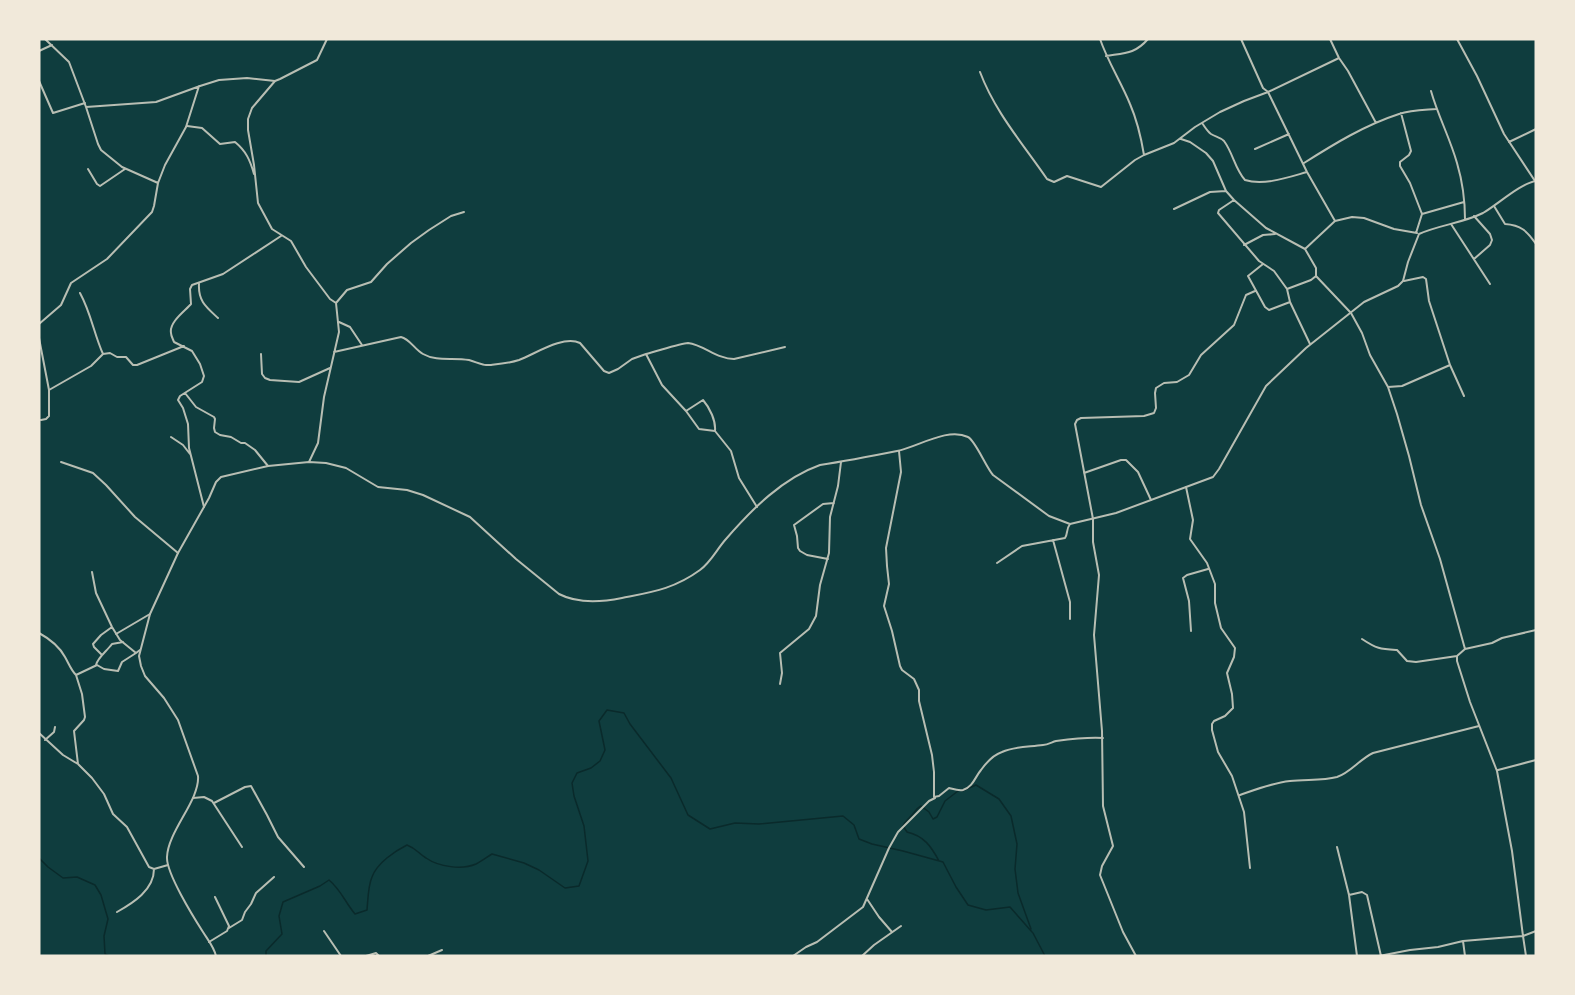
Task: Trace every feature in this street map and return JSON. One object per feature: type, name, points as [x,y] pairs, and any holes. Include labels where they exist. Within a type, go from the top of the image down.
[{"type":"street","points":[[45,39],[69,62],[99,147],[125,169],[158,183]]},
{"type":"street","points":[[39,81],[53,113],[86,105],[156,102],[219,80],[254,78],[275,81],[285,78],[317,60],[327,39]]},
{"type":"street","points":[[1100,39],[1131,105],[1144,155]]},
{"type":"street","points":[[1106,56],[1132,52],[1148,39]]},
{"type":"street","points":[[1241,39],[1263,88],[1268,92],[1307,172],[1335,221]]},
{"type":"street","points":[[1330,39],[1376,123]]},
{"type":"street","points":[[1305,249],[1335,221],[1352,217],[1364,218],[1394,229],[1417,233],[1474,216],[1535,181],[1500,127],[1458,39]]},
{"type":"street","points":[[39,51],[52,45]]},
{"type":"street","points":[[980,72],[1002,116],[1049,181],[1054,182],[1067,176],[1101,187],[1144,155],[1169,146],[1202,123],[1233,106],[1339,58]]},
{"type":"street","points":[[275,81],[255,104],[249,115],[248,130],[258,203],[272,230],[292,243],[306,267],[336,303],[339,322],[318,442],[309,462]]},
{"type":"street","points":[[39,324],[61,305],[71,283],[106,259],[152,212],[158,183],[186,126],[200,86]]},
{"type":"street","points":[[1431,91],[1457,162],[1465,219]]},
{"type":"street","points":[[1304,163],[1376,123],[1401,113],[1436,109]]},
{"type":"street","points":[[1401,113],[1411,151],[1400,162],[1400,166],[1410,183],[1422,214],[1403,281]]},
{"type":"street","points":[[1202,123],[1210,133],[1224,142],[1240,175],[1245,180],[1262,182],[1307,172]]},
{"type":"street","points":[[186,126],[202,128],[220,144],[235,142],[244,150],[255,176]]},
{"type":"street","points":[[1509,142],[1536,129]]},
{"type":"street","points":[[1255,149],[1289,134]]},
{"type":"street","points":[[1181,139],[1206,153],[1213,162],[1226,191],[1234,200],[1276,234],[1305,249],[1316,268],[1316,276],[1351,313],[1388,387],[1465,648]]},
{"type":"street","points":[[88,169],[100,186],[125,169]]},
{"type":"street","points":[[1174,209],[1210,192],[1226,191]]},
{"type":"street","points":[[1234,200],[1218,212],[1244,245],[1263,264],[1275,271],[1287,289],[1290,302],[1310,345]]},
{"type":"street","points":[[1422,214],[1464,202]]},
{"type":"street","points":[[1494,206],[1505,224],[1522,227],[1536,244]]},
{"type":"street","points":[[336,303],[348,290],[371,282],[387,264],[429,230],[451,216],[464,212]]},
{"type":"street","points":[[1474,216],[1490,234],[1492,240],[1490,245],[1474,259]]},
{"type":"street","points":[[1450,223],[1490,284]]},
{"type":"street","points":[[1244,245],[1263,235],[1276,234]]},
{"type":"street","points":[[204,508],[189,448],[188,424],[178,400],[202,382],[204,376],[190,349],[175,343],[170,332],[171,327],[191,304],[191,286],[223,274],[281,236]]},
{"type":"street","points":[[1263,264],[1248,276],[1268,310],[1290,302]]},
{"type":"street","points":[[1287,289],[1316,276]]},
{"type":"street","points":[[216,956],[216,952],[178,887],[167,858],[168,849],[198,784],[197,773],[178,720],[164,698],[149,682],[139,661],[150,614],[178,553],[216,482],[221,477],[268,466],[309,462],[339,466],[378,487],[417,492],[460,511],[470,517],[516,560],[559,594],[593,602],[605,602],[661,591],[694,574],[706,565],[748,515],[781,486],[802,472],[820,465],[899,451],[940,436],[970,438],[993,475],[1049,516],[1070,524],[1116,513],[1209,479],[1216,474],[1262,390],[1310,345],[1364,302],[1403,281],[1423,277],[1426,279],[1429,301],[1450,365],[1464,396]]},
{"type":"street","points":[[201,282],[198,287],[202,302],[218,318]]},
{"type":"street","points":[[1136,956],[1123,932],[1100,875],[1102,866],[1113,846],[1103,806],[1103,738],[1094,635],[1100,579],[1093,542],[1093,519],[1075,427],[1076,421],[1081,418],[1144,416],[1154,413],[1156,388],[1177,382],[1189,375],[1201,355],[1234,325],[1246,295],[1256,291]]},
{"type":"street","points":[[80,293],[87,306],[95,338],[103,354]]},
{"type":"street","points":[[339,322],[350,327],[362,345]]},
{"type":"street","points":[[334,352],[403,337],[418,351],[428,356],[489,365],[519,360],[552,345],[576,341],[604,371],[609,373],[632,359],[686,343],[725,358],[734,359],[785,347]]},
{"type":"street","points":[[39,338],[49,390],[49,416],[41,420]]},
{"type":"street","points":[[49,390],[91,366],[103,354],[110,353],[117,357],[126,357],[133,365],[137,365],[184,346]]},
{"type":"street","points":[[261,354],[262,374],[270,380],[299,382],[330,368]]},
{"type":"street","points":[[646,354],[662,385],[699,429],[715,431]]},
{"type":"street","points":[[1388,387],[1402,386],[1450,365]]},
{"type":"street","points":[[185,393],[196,406],[214,417],[215,432],[245,443],[257,451],[268,466]]},
{"type":"street","points":[[686,411],[703,400],[715,423],[715,431],[731,451],[739,478],[757,507]]},
{"type":"street","points":[[171,437],[191,456]]},
{"type":"street","points":[[899,451],[901,472],[886,548],[889,584],[884,606],[900,666],[914,679],[919,690],[919,701],[932,755],[935,798]]},
{"type":"street","points":[[1084,473],[1126,460],[1138,472],[1150,500]]},
{"type":"street","points":[[61,462],[93,473],[135,517],[178,553]]},
{"type":"street","points":[[780,684],[782,673],[780,653],[809,629],[814,621],[820,585],[828,560],[830,517],[841,462]]},
{"type":"street","points":[[1186,487],[1193,520],[1190,539],[1205,561],[1215,584],[1214,599],[1220,624],[1234,645],[1235,652],[1227,673],[1233,708],[1225,716],[1213,722],[1212,730],[1218,752],[1232,776],[1239,795],[1246,828],[1250,868]]},
{"type":"street","points":[[828,560],[800,552],[794,525],[823,504],[834,503]]},
{"type":"street","points":[[997,563],[1022,546],[1066,537],[1070,524]]},
{"type":"street","points":[[1053,540],[1070,602],[1070,619]]},
{"type":"street","points":[[1191,631],[1189,601],[1183,578],[1208,569]]},
{"type":"street","points":[[92,572],[96,593],[112,627],[123,642],[136,652]]},
{"type":"street","points":[[116,634],[150,614]]},
{"type":"street","points":[[102,655],[93,644],[112,627]]},
{"type":"street","points":[[1526,956],[1512,850],[1497,771],[1461,678],[1457,661],[1465,648],[1536,630]]},
{"type":"street","points":[[39,633],[57,646],[76,675],[82,694],[85,717],[74,731],[78,764]]},
{"type":"street","points":[[1362,639],[1378,649],[1396,650],[1404,659],[1411,662],[1458,656]]},
{"type":"street","points":[[96,665],[97,660],[107,652],[112,644],[123,642]]},
{"type":"street","points":[[76,675],[96,665],[118,671],[122,662],[140,650]]},
{"type":"street","points":[[1239,795],[1271,784],[1334,778],[1373,753],[1479,726]]},
{"type":"street","points":[[45,740],[54,732],[55,727]]},
{"type":"street","points":[[39,733],[63,755],[78,764],[101,790],[113,814],[124,824],[147,864],[154,869]]},
{"type":"street","points":[[793,956],[817,942],[860,910],[898,832],[930,801],[949,788],[960,790],[975,782],[980,771],[992,758],[1008,749],[1093,737],[1103,738]]},
{"type":"street","points":[[1497,771],[1536,760]]},
{"type":"street","points":[[214,803],[251,786],[278,837],[304,867]]},
{"type":"street","points":[[192,798],[204,797],[214,803],[242,847]]},
{"type":"street","points":[[1337,847],[1349,895],[1357,956]]},
{"type":"street","points":[[154,869],[168,864]]},
{"type":"street","points":[[117,912],[131,904],[147,889],[153,878],[154,869]]},
{"type":"street","points":[[209,942],[242,920],[256,893],[274,877]]},
{"type":"street","points":[[1349,895],[1362,892],[1367,895],[1380,956],[1438,947],[1463,940],[1523,936],[1536,931]]},
{"type":"street","points":[[215,897],[229,928]]},
{"type":"street","points":[[867,898],[892,932]]},
{"type":"street","points":[[862,956],[901,926]]},
{"type":"street","points":[[324,931],[341,956]]},
{"type":"street","points":[[1463,940],[1465,956]]},
{"type":"street","points":[[428,956],[442,950]]},
{"type":"street","points":[[1410,950],[1411,956]]},
{"type":"street","points":[[366,956],[376,953],[380,956]]},
{"type":"waterway","points":[[266,956],[266,951],[282,934],[279,916],[283,902],[329,880],[355,914],[367,910],[374,872],[387,858],[407,845],[431,861],[457,867],[470,866],[492,854],[524,863],[539,870],[565,888],[579,886],[588,861],[584,826],[572,783],[577,773],[591,768],[600,761],[605,750],[599,721],[607,710],[624,713],[671,778],[688,815],[710,829],[735,823],[759,824],[843,816],[854,825],[859,839],[943,862],[968,905],[986,910],[1010,907],[1032,932]]},
{"type":"waterway","points":[[962,791],[976,785],[999,799],[1011,816],[1017,844],[1015,869],[1018,893],[1031,929]]},
{"type":"waterway","points":[[939,861],[926,842],[907,832],[903,826],[921,806],[929,812],[933,819],[937,817],[945,801],[958,791]]},
{"type":"waterway","points":[[39,858],[63,878],[77,877],[95,885],[101,895],[108,919],[104,936],[105,954],[109,956]]},
{"type":"waterway","points":[[1033,933],[1045,956]]}]
